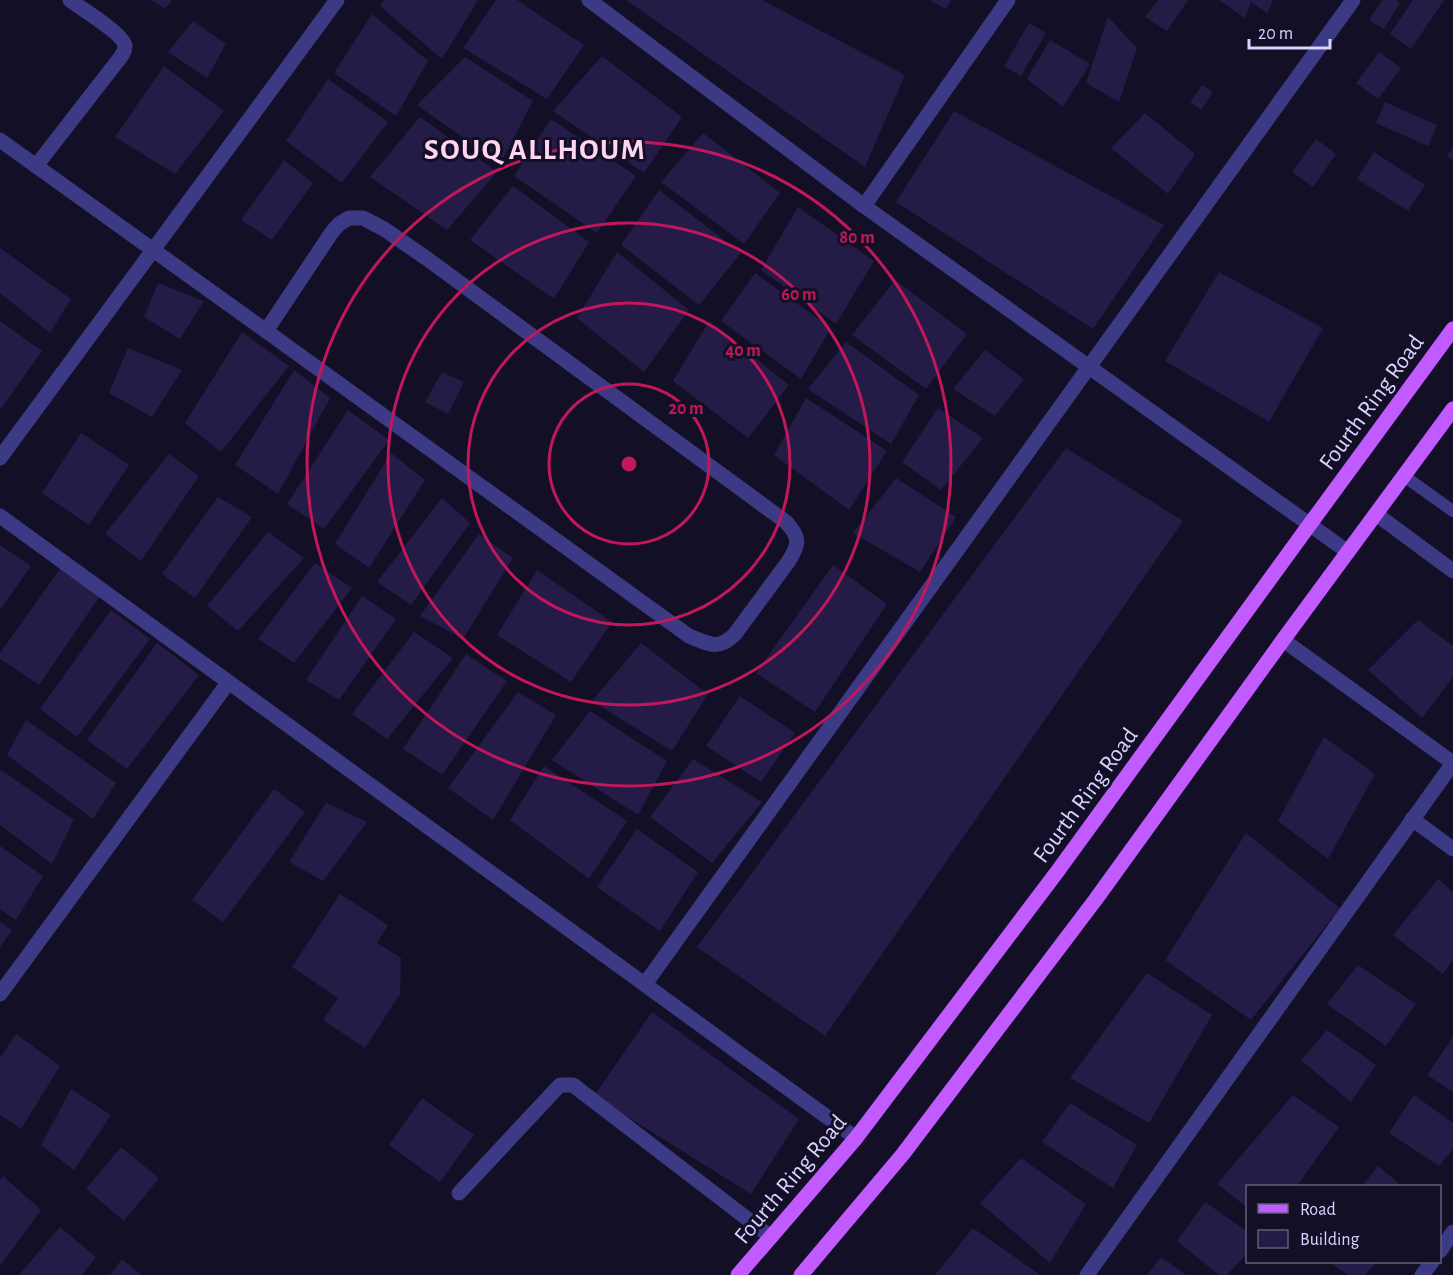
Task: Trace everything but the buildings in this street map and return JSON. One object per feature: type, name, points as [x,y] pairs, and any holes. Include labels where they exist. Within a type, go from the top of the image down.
[{"type":"main road","name":"Fourth Ring Road","points":[[738,1275],[856,1138],[1057,872],[1453,329]]},
{"type":"main road","points":[[801,1275],[903,1154],[1096,899],[1453,410]]},
{"type":"street","points":[[36,166],[123,54],[125,46],[123,39],[116,32],[69,0]]},
{"type":"street","points":[[0,458],[338,0]]},
{"type":"street","points":[[589,0],[864,206],[1348,552]]},
{"type":"street","points":[[864,206],[1008,0]]},
{"type":"street","points":[[645,984],[1353,0]]},
{"type":"street","points":[[0,140],[689,636],[711,644],[720,645],[728,641],[795,550],[798,542],[794,531],[786,522],[426,258],[384,229],[363,218],[349,218],[339,224],[266,331]]},
{"type":"street","points":[[1376,514],[1453,571]]},
{"type":"street","points":[[0,516],[856,1138]]},
{"type":"street","points":[[1087,1275],[1453,763],[1283,640]]},
{"type":"street","points":[[0,994],[228,682]]},
{"type":"street","points":[[1412,819],[1453,849]]},
{"type":"street","points":[[459,1193],[560,1084],[573,1085],[771,1237]]},
{"type":"street","points":[[1441,1250],[1453,1232]]},
{"type":"street","points":[[1422,1275],[1431,1263]]},
{"type":"lane","points":[[1404,476],[1453,511]]},
{"type":"district","name":"SOUQ ALLHOUM","points":[[535,149]]}]
